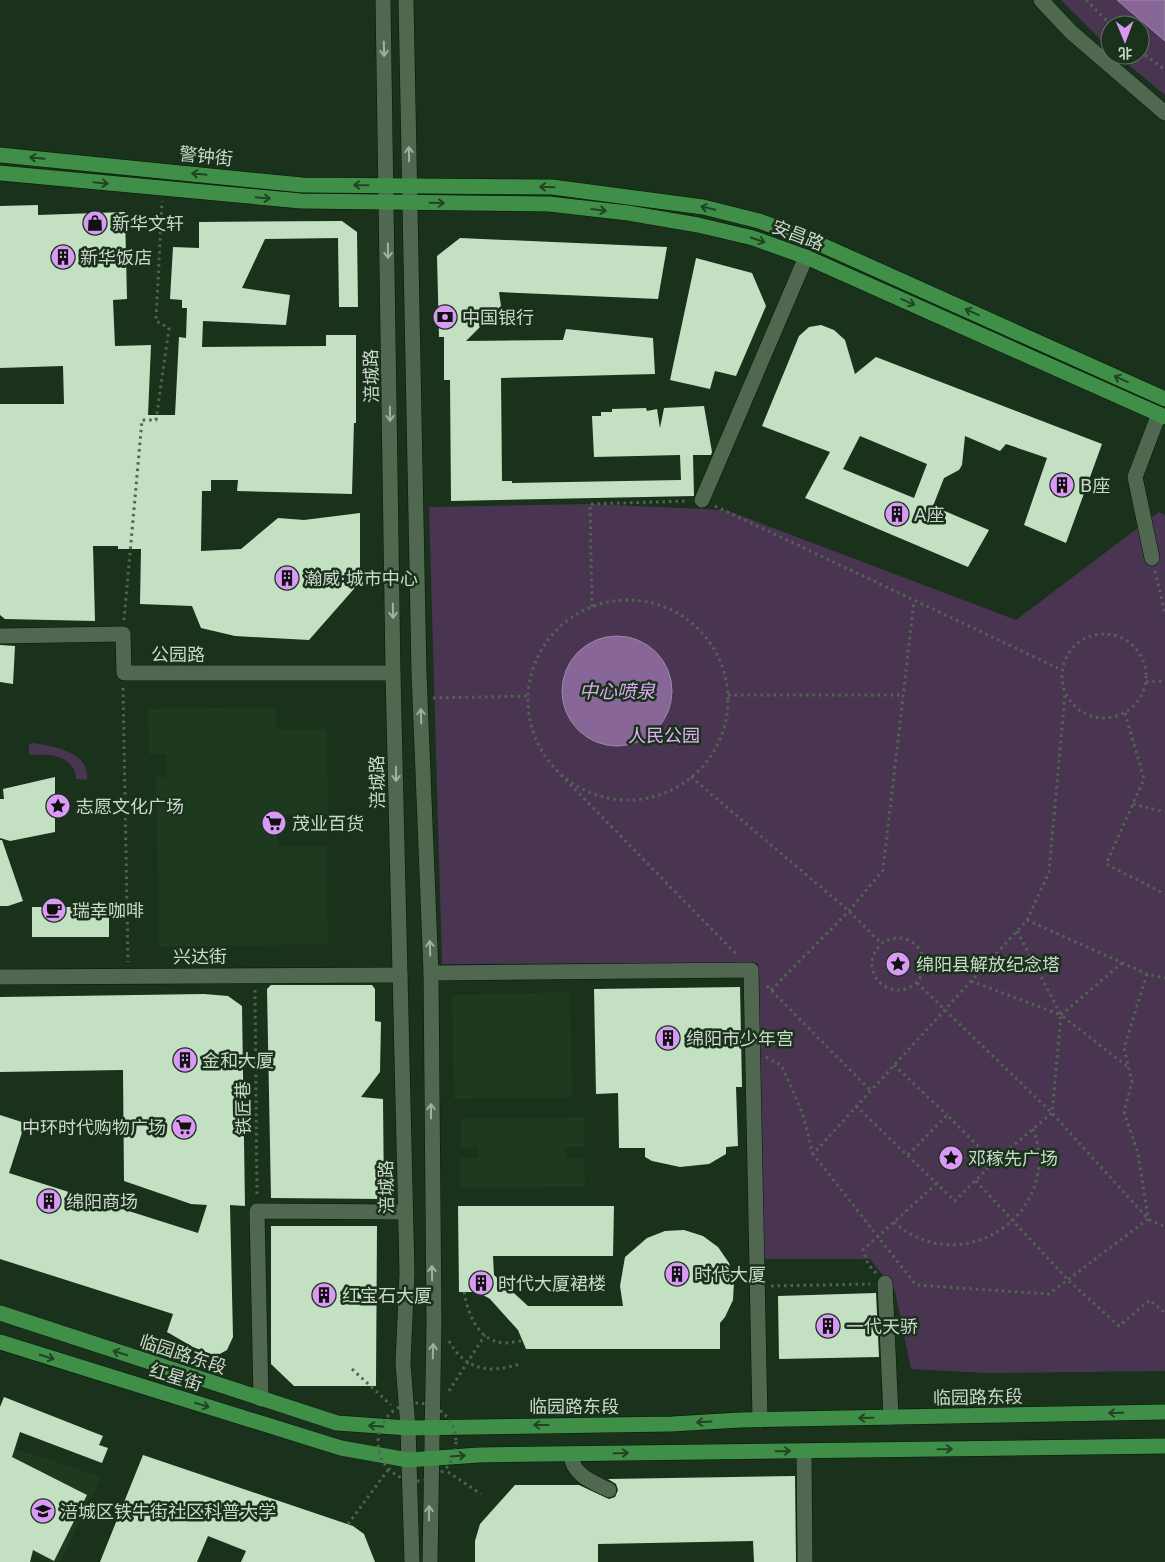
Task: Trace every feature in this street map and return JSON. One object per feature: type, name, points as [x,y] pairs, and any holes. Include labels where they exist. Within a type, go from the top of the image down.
[{"type":"main road","name":"警钟街","points":[[0,154],[302,185],[410,185]]},
{"type":"main road","name":"警钟街","points":[[0,172],[163,190],[301,201],[388,202]]},
{"type":"main road","name":"安昌路","points":[[410,185],[552,187],[703,207],[759,221],[814,241],[1165,399]]},
{"type":"main road","name":"安昌路","points":[[388,202],[549,204],[628,213],[698,225],[744,236],[806,257],[1162,415]]},
{"type":"main road","name":"临园路东段","points":[[0,1313],[337,1423],[408,1428],[672,1424],[760,1420],[1165,1412]]},
{"type":"main road","name":"红星街","points":[[0,1342],[340,1448],[408,1460],[479,1455],[1165,1446]]},
{"type":"street","name":"涪城路","points":[[383,0],[388,202],[394,673],[407,1273],[403,1364],[408,1428],[412,1562]]},
{"type":"street","points":[[406,0],[420,698],[431,973],[434,1322],[430,1458],[430,1562]]},
{"type":"street","points":[[1041,0],[1071,32],[1165,113]]},
{"type":"street","points":[[702,500],[806,257]]},
{"type":"street","points":[[1152,558],[1135,477],[1162,415]]},
{"type":"street","points":[[0,636],[123,634]]},
{"type":"street","name":"公园路","points":[[123,634],[124,673],[394,673]]},
{"type":"street","points":[[431,973],[751,970],[760,1420]]},
{"type":"street","name":"兴达街","points":[[0,977],[400,975]]},
{"type":"street","points":[[262,1399],[258,1211],[406,1212]]},
{"type":"street","points":[[885,1284],[891,1418]]},
{"type":"street","points":[[804,1451],[805,1562]]},
{"type":"street","points":[[571,1454],[574,1466],[583,1477],[609,1490]]},
{"type":"path","points":[[1086,0],[1101,15]]},
{"type":"path","points":[[1150,59],[1165,70]]},
{"type":"path","points":[[123,634],[142,420],[156,420],[169,328],[156,321],[163,190]]},
{"type":"path","points":[[592,607],[590,504],[702,500],[1062,670]]},
{"type":"path","points":[[1152,558],[1165,612]]},
{"type":"path","points":[[553,767],[581,789],[614,799],[650,798],[679,787],[703,767],[720,741],[728,711],[728,695],[727,680],[716,651],[697,626],[672,609],[642,600],[606,601],[574,614],[548,638],[532,669],[527,704],[534,738],[553,767],[871,1091]]},
{"type":"path","points":[[771,990],[849,911],[883,870],[914,601]]},
{"type":"path","points":[[813,1154],[1027,920],[1049,872],[1065,693],[1062,670],[1068,652],[1078,642],[1090,635],[1104,633],[1118,635],[1130,642],[1140,652],[1146,665],[1144,692],[1136,704],[1125,713],[1111,718],[1097,718],[1084,713],[1073,704],[1065,693]]},
{"type":"path","points":[[1146,682],[1165,681]]},
{"type":"path","points":[[123,683],[128,975]]},
{"type":"path","points":[[728,695],[903,694]]},
{"type":"path","points":[[420,698],[528,696]]},
{"type":"path","points":[[1125,713],[1144,779],[1106,864],[1165,894]]},
{"type":"path","points":[[691,777],[849,911],[881,943]]},
{"type":"path","points":[[1133,804],[1165,812]]},
{"type":"path","points":[[1027,920],[1147,974],[1165,978]]},
{"type":"path","points":[[856,1106],[956,1201],[994,1162],[1052,1113],[1061,1015],[1017,931]]},
{"type":"path","points":[[898,937],[914,943],[920,950],[924,966],[916,983],[902,990],[893,990],[878,982],[871,966],[872,958],[881,943],[898,937]]},
{"type":"path","points":[[1061,1015],[1122,963]]},
{"type":"path","points":[[1147,974],[1124,1048],[1132,1082],[1124,1112],[1138,1153],[1148,1219]]},
{"type":"path","name":"铁匠巷","points":[[255,975],[258,1211]]},
{"type":"path","points":[[971,981],[1061,1015],[1129,1068]]},
{"type":"path","points":[[916,983],[1052,1113],[1148,1219],[1165,1227]]},
{"type":"path","points":[[753,1050],[782,1066],[802,1112],[813,1154],[916,1285],[1049,1294],[1148,1219]]},
{"type":"path","points":[[894,1065],[994,1162]]},
{"type":"path","points":[[908,1155],[947,1115]]},
{"type":"path","points":[[894,1222],[906,1232],[933,1244],[962,1245],[990,1237],[1013,1221],[1030,1198],[1038,1170],[1038,1142],[1033,1129]]},
{"type":"path","points":[[976,1181],[1068,1280],[1119,1326],[1150,1300],[1165,1313]]},
{"type":"path","points":[[885,1284],[868,1264],[863,1250],[937,1183]]},
{"type":"path","points":[[757,1287],[885,1284]]},
{"type":"path","points":[[464,1292],[473,1323],[485,1335],[502,1343],[523,1341]]},
{"type":"path","points":[[445,1335],[458,1354],[467,1363],[492,1369],[519,1364]]},
{"type":"path","points":[[448,1393],[485,1335]]},
{"type":"path","points":[[352,1369],[395,1409]]},
{"type":"path","points":[[438,1408],[443,1400]]},
{"type":"path","points":[[416,1402],[438,1408],[447,1415],[454,1426],[456,1437],[452,1460],[445,1470],[435,1477],[423,1481],[405,1479],[389,1470],[378,1449],[377,1438],[383,1421],[395,1409],[416,1402]]},
{"type":"path","points":[[348,1524],[389,1470]]},
{"type":"path","points":[[445,1470],[481,1494]]},
{"type":"shaded area","points":[[276,707],[276,729],[327,729],[328,814],[277,815],[278,846],[326,846],[328,944],[159,947],[156,777],[167,777],[167,754],[149,754],[148,709]]},
{"type":"shaded area","points":[[570,992],[572,1097],[454,1099],[452,995]]},
{"type":"shaded area","points":[[584,1117],[584,1147],[565,1147],[566,1159],[584,1159],[585,1187],[460,1188],[460,1158],[479,1157],[478,1147],[461,1148],[461,1119]]},
{"type":"shaded area","name":"涪城区铁牛街社区科普大学","points":[[0,1444],[102,1477],[60,1562],[49,1562],[0,1545]]},
{"type":"green space","points":[[1061,0],[1165,0],[1165,95],[1129,65],[1150,65],[1150,15],[1100,15],[1100,39]]},
{"type":"green space","name":"人民公园","points":[[590,504],[726,510],[1016,620],[1159,512],[1165,515],[1165,1371],[986,1373],[911,1369],[895,1291],[870,1259],[763,1259],[758,963],[442,964],[429,507]]},
{"type":"green space","points":[[29,744],[51,746],[77,757],[83,763],[87,780],[76,779],[71,765],[66,760],[52,755],[29,755]]},
{"type":"water","points":[[1117,0],[1165,0],[1165,41],[1150,28],[1150,15],[1135,15]]},
{"type":"water","name":"中心喷泉","points":[[617,636],[628,637],[638,641],[656,652],[667,670],[671,680],[671,702],[667,712],[656,730],[638,741],[628,745],[617,746],[606,745],[596,741],[578,730],[567,712],[563,702],[562,691],[563,680],[567,670],[578,652],[596,641],[606,637]]},
{"type":"building","points":[[38,205],[38,215],[125,212],[127,299],[113,300],[115,346],[151,345],[148,415],[175,415],[179,337],[186,338],[187,308],[182,308],[182,300],[170,299],[173,247],[199,248],[199,222],[342,221],[357,232],[358,307],[339,307],[338,238],[265,239],[242,288],[290,295],[286,325],[203,321],[202,347],[326,346],[326,335],[356,335],[356,423],[354,423],[352,494],[237,491],[238,480],[211,480],[211,491],[202,491],[201,551],[241,549],[278,518],[304,520],[360,513],[360,582],[309,640],[235,636],[201,628],[192,606],[140,604],[141,549],[118,549],[118,546],[93,546],[95,621],[5,619],[0,615],[0,404],[64,404],[63,366],[0,368],[0,206]]},
{"type":"building","points":[[460,238],[667,247],[658,299],[499,292],[501,306],[466,341],[563,340],[566,329],[653,338],[655,374],[501,378],[502,481],[512,481],[512,483],[681,480],[680,455],[594,457],[592,416],[601,416],[601,412],[612,412],[612,409],[646,408],[647,411],[657,409],[660,428],[664,408],[704,406],[712,452],[711,455],[693,455],[694,496],[451,501],[450,380],[444,380],[444,337],[439,337],[437,256]]},
{"type":"building","points":[[696,258],[752,273],[766,306],[736,376],[715,371],[710,389],[670,380]]},
{"type":"building","points":[[821,325],[834,330],[845,340],[855,374],[876,357],[1102,444],[1066,543],[1024,525],[1047,458],[1006,444],[1000,451],[965,436],[962,465],[959,470],[944,478],[933,506],[989,530],[968,567],[805,498],[830,452],[762,426],[799,336],[809,327]],"holes":[[[860,436],[927,464],[914,498],[843,469]]]},
{"type":"building","points":[[0,645],[15,646],[13,684],[0,682]]},
{"type":"building","points":[[55,777],[55,832],[10,841],[0,838],[0,799],[4,799],[3,789]]},
{"type":"building","points":[[0,840],[2,840],[23,901],[8,906],[0,906]]},
{"type":"building","points":[[32,907],[109,907],[109,937],[32,937]]},
{"type":"building","points":[[271,985],[372,985],[375,989],[375,1021],[381,1022],[380,1072],[361,1097],[383,1099],[384,1199],[271,1198],[267,989]]},
{"type":"building","name":"绵阳市少年宫","points":[[740,987],[742,1087],[736,1087],[738,1146],[726,1147],[726,1154],[709,1164],[680,1167],[652,1161],[645,1157],[645,1148],[619,1148],[618,1093],[596,1094],[594,989]]},
{"type":"building","points":[[204,994],[228,996],[242,1006],[245,1206],[230,1205],[233,1337],[227,1350],[216,1356],[193,1347],[167,1332],[173,1314],[0,1259],[0,1115],[25,1123],[9,1173],[198,1233],[207,1205],[191,1204],[124,1181],[123,1070],[0,1072],[0,997]]},
{"type":"building","points":[[458,1206],[614,1206],[613,1256],[493,1256],[494,1275],[528,1306],[623,1306],[620,1286],[625,1257],[647,1238],[665,1231],[684,1230],[703,1236],[718,1247],[729,1263],[734,1281],[733,1300],[720,1323],[720,1349],[526,1349],[518,1330],[490,1299],[478,1292],[459,1292]]},
{"type":"building","name":"红宝石大厦","points":[[271,1226],[377,1226],[376,1386],[294,1386],[271,1364]]},
{"type":"building","name":"一代天骄","points":[[876,1293],[879,1357],[779,1359],[778,1296]]},
{"type":"building","name":"涪城区铁牛街社区科普大学","points":[[4,1397],[103,1436],[99,1445],[108,1448],[102,1463],[20,1432],[12,1457],[87,1495],[54,1561],[33,1550],[30,1562],[0,1562],[0,1407]]},
{"type":"building","points":[[143,1455],[353,1526],[364,1534],[375,1562],[241,1562],[246,1551],[208,1536],[197,1562],[100,1562]]},
{"type":"building","points":[[795,1476],[796,1562],[754,1562],[753,1541],[598,1544],[598,1562],[475,1562],[475,1541],[480,1524],[515,1485],[579,1485],[609,1499],[615,1497],[618,1490],[616,1484],[608,1479]]},
{"type":"place","name":"新华文轩","points":[[95,223]]},
{"type":"place","name":"新华饭店","points":[[63,257]]},
{"type":"place","name":"中国银行","points":[[445,317]]},
{"type":"place","name":"B座","points":[[1062,485]]},
{"type":"place","name":"A座","points":[[897,514]]},
{"type":"place","name":"瀚威·城市中心","points":[[287,578]]},
{"type":"place","name":"志愿文化广场","points":[[58,806]]},
{"type":"place","name":"茂业百货","points":[[274,823]]},
{"type":"place","name":"瑞幸咖啡","points":[[54,910]]},
{"type":"place","name":"绵阳县解放纪念塔","points":[[898,964]]},
{"type":"place","name":"绵阳市少年宫","points":[[668,1038]]},
{"type":"place","name":"金和大厦","points":[[185,1060]]},
{"type":"place","name":"中环时代购物广场","points":[[184,1127]]},
{"type":"place","name":"邓稼先广场","points":[[951,1158]]},
{"type":"place","name":"绵阳商场","points":[[49,1201]]},
{"type":"place","name":"时代大厦","points":[[677,1274]]},
{"type":"place","name":"时代大厦裙楼","points":[[481,1283]]},
{"type":"place","name":"红宝石大厦","points":[[324,1295]]},
{"type":"place","name":"一代天骄","points":[[828,1326]]},
{"type":"place","name":"涪城区铁牛街社区科普大学","points":[[43,1511]]}]
